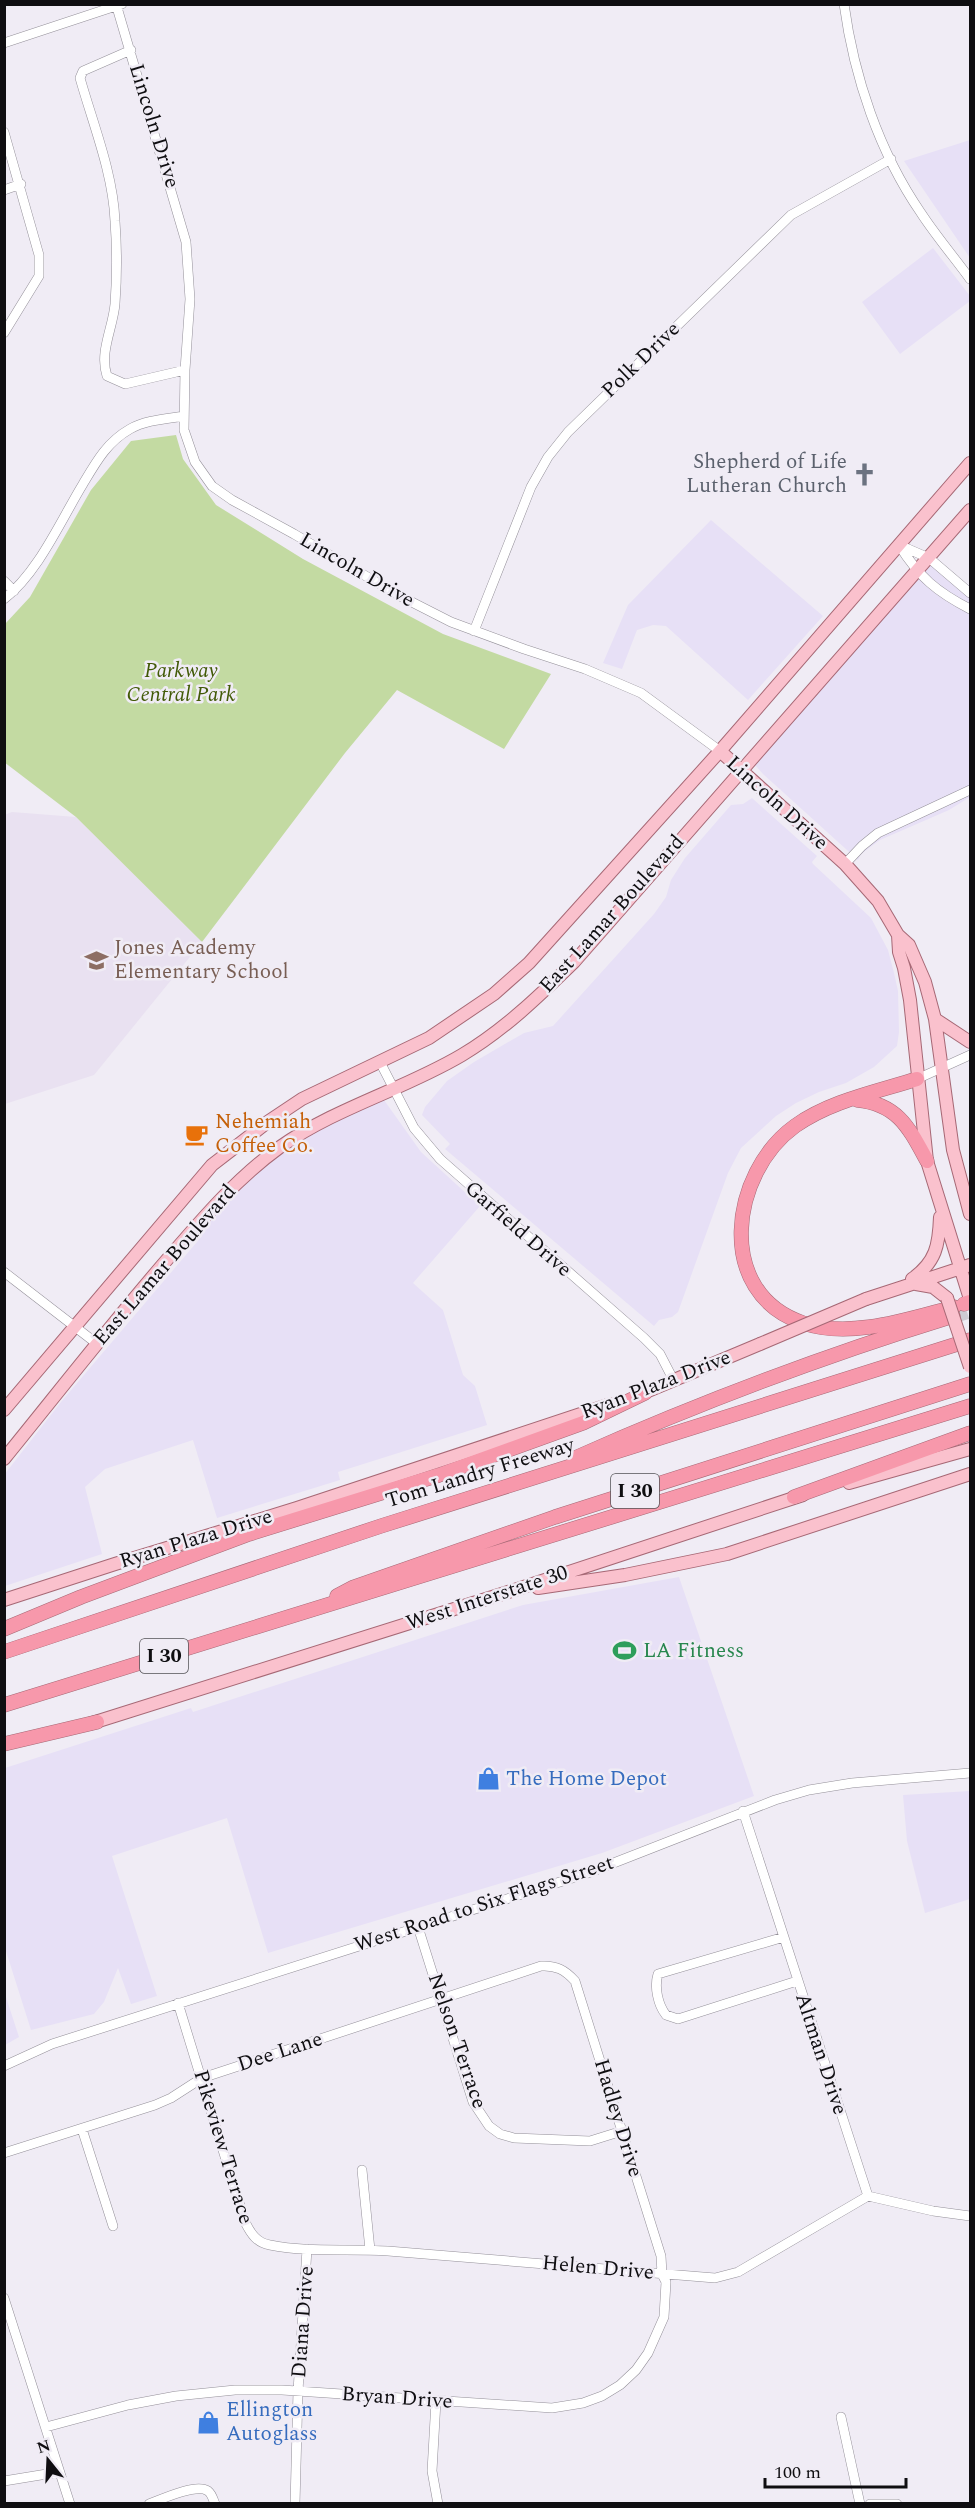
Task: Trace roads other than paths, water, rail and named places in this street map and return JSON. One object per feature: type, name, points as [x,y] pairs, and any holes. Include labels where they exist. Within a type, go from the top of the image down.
[{"type":"highway","points":[[917,1079],[813,1114],[793,1127],[775,1144],[760,1164],[751,1183],[741,1226],[744,1259],[751,1277],[763,1296],[781,1312],[802,1322],[834,1329],[900,1320],[963,1304]]},
{"type":"highway","points":[[852,1100],[868,1101],[885,1107],[902,1120],[910,1129],[927,1161]]},
{"type":"highway","points":[[512,1485],[738,1389],[963,1304]]},
{"type":"highway","name":"Tom Landry Freeway","points":[[4,1652],[381,1526],[970,1340]]},
{"type":"highway","name":"I 30","points":[[306,1612],[354,1587],[555,1517],[970,1384]]},
{"type":"highway","points":[[4,1629],[176,1560],[439,1475],[583,1423],[645,1393]]},
{"type":"highway","name":"I 30","points":[[4,1705],[970,1406]]},
{"type":"highway","points":[[794,1497],[970,1433]]},
{"type":"highway","points":[[4,1744],[97,1722]]},
{"type":"main road","name":"East Lamar Boulevard","points":[[4,1410],[212,1165],[302,1099],[444,1029],[494,994],[529,963],[720,752],[970,462]]},
{"type":"main road","name":"East Lamar Boulevard","points":[[4,1459],[96,1343],[196,1224],[259,1163],[328,1118],[394,1089],[463,1054],[498,1030],[574,962],[970,510]]},
{"type":"main road","name":"Lincoln Drive","points":[[720,752],[845,864],[878,901],[898,935],[909,945],[935,1019],[951,1139],[970,1214]]},
{"type":"main road","name":"Lincoln Drive","points":[[898,935],[899,952],[907,981],[927,1161],[941,1207],[966,1266],[963,1304],[970,1367]]},
{"type":"main road","points":[[935,1019],[970,1042]]},
{"type":"main road","points":[[905,1285],[923,1271],[937,1253],[940,1241],[941,1207]]},
{"type":"main road","name":"Ryan Plaza Drive","points":[[4,1600],[115,1563],[297,1508],[645,1393],[866,1299],[966,1266]]},
{"type":"main road","points":[[905,1285],[933,1287],[963,1304]]},
{"type":"main road","name":"West Interstate 30","points":[[4,1750],[505,1593],[794,1497],[970,1449]]},
{"type":"main road","points":[[505,1593],[625,1575],[727,1554],[970,1474]]},
{"type":"street","points":[[844,4],[853,61],[874,122],[900,179],[919,212],[970,279]]},
{"type":"street","points":[[4,43],[118,5]]},
{"type":"street","name":"Lincoln Drive","points":[[118,5],[186,242],[190,299],[184,416],[187,444],[195,462],[212,486],[232,500],[400,596],[474,631],[620,683],[665,709],[720,752]]},
{"type":"street","points":[[131,50],[83,71],[80,78],[104,159],[115,219],[115,303],[107,332],[104,368],[106,376],[125,384],[185,370]]},
{"type":"street","points":[[4,132],[21,184],[39,255],[39,276],[4,333]]},
{"type":"street","name":"Polk Drive","points":[[474,631],[531,487],[548,457],[568,432],[791,215],[891,159]]},
{"type":"street","points":[[4,190],[21,184]]},
{"type":"street","points":[[4,599],[14,591],[36,563],[110,443],[131,428],[184,416]]},
{"type":"street","points":[[898,545],[929,558],[970,593]]},
{"type":"street","points":[[898,545],[916,572],[949,598],[970,609]]},
{"type":"street","points":[[4,581],[14,591]]},
{"type":"street","points":[[845,864],[878,833],[970,790]]},
{"type":"street","points":[[917,1079],[970,1055]]},
{"type":"street","name":"Garfield Drive","points":[[380,1062],[420,1138],[440,1159],[649,1342],[660,1354],[674,1381]]},
{"type":"street","points":[[4,1272],[96,1343]]},
{"type":"street","name":"West Road to Six Flags Street","points":[[4,2066],[52,2044],[588,1873],[775,1800],[831,1786],[970,1773]]},
{"type":"street","name":"Altman Drive","points":[[743,1811],[867,2196]]},
{"type":"street","name":"Nelson Terrace","points":[[418,1927],[473,2102],[489,2126],[500,2134],[514,2138],[591,2141],[622,2131]]},
{"type":"street","points":[[783,1937],[658,1974],[655,1983],[660,2002],[666,2015],[671,2019],[678,2019],[797,1981]]},
{"type":"street","name":"Dee Lane","points":[[4,2153],[155,2105],[171,2098],[202,2078],[541,1966],[561,1968]]},
{"type":"street","name":"Hadley Drive","points":[[561,1968],[575,1981],[661,2256],[662,2274]]},
{"type":"street","name":"Pikeview Terrace","points":[[178,2003],[245,2222],[251,2234],[259,2241],[269,2245],[307,2249]]},
{"type":"street","points":[[82,2129],[113,2226]]},
{"type":"street","points":[[362,2170],[370,2250]]},
{"type":"street","points":[[867,2196],[933,2211],[970,2216]]},
{"type":"street","name":"Helen Drive","points":[[307,2249],[370,2250],[715,2278],[738,2272],[867,2196]]},
{"type":"street","name":"Diana Drive","points":[[295,2504],[298,2391],[307,2249]]},
{"type":"street","name":"Bryan Drive","points":[[46,2427],[128,2405],[176,2396],[235,2390],[298,2391],[552,2408],[584,2403],[620,2385],[636,2370],[657,2336],[664,2317],[666,2282],[662,2274]]},
{"type":"street","points":[[4,2298],[9,2329],[46,2427],[70,2504]]},
{"type":"street","points":[[436,2401],[432,2471],[438,2504]]},
{"type":"street","points":[[841,2417],[860,2504]]},
{"type":"street","points":[[4,2481],[59,2472]]},
{"type":"street","points":[[149,2504],[197,2488],[211,2494],[215,2504]]},
{"type":"street","points":[[870,2504],[897,2504]]},
{"type":"tunnel","points":[[958,1315],[967,1312]]},
{"type":"place","name":"Shepherd of Life Lutheran Church","points":[[865,474]]},
{"type":"place","name":"Jones Academy Elementary School","points":[[96,960]]},
{"type":"place","name":"Nehemiah Coffee Co.","points":[[197,1134]]},
{"type":"place","name":"LA Fitness","points":[[625,1651]]},
{"type":"place","name":"The Home Depot","points":[[488,1779]]},
{"type":"place","name":"Ellington Autoglass","points":[[208,2422]]},
{"type":"park label","name":"Parkway Central Park","points":[[181,683]]}]
